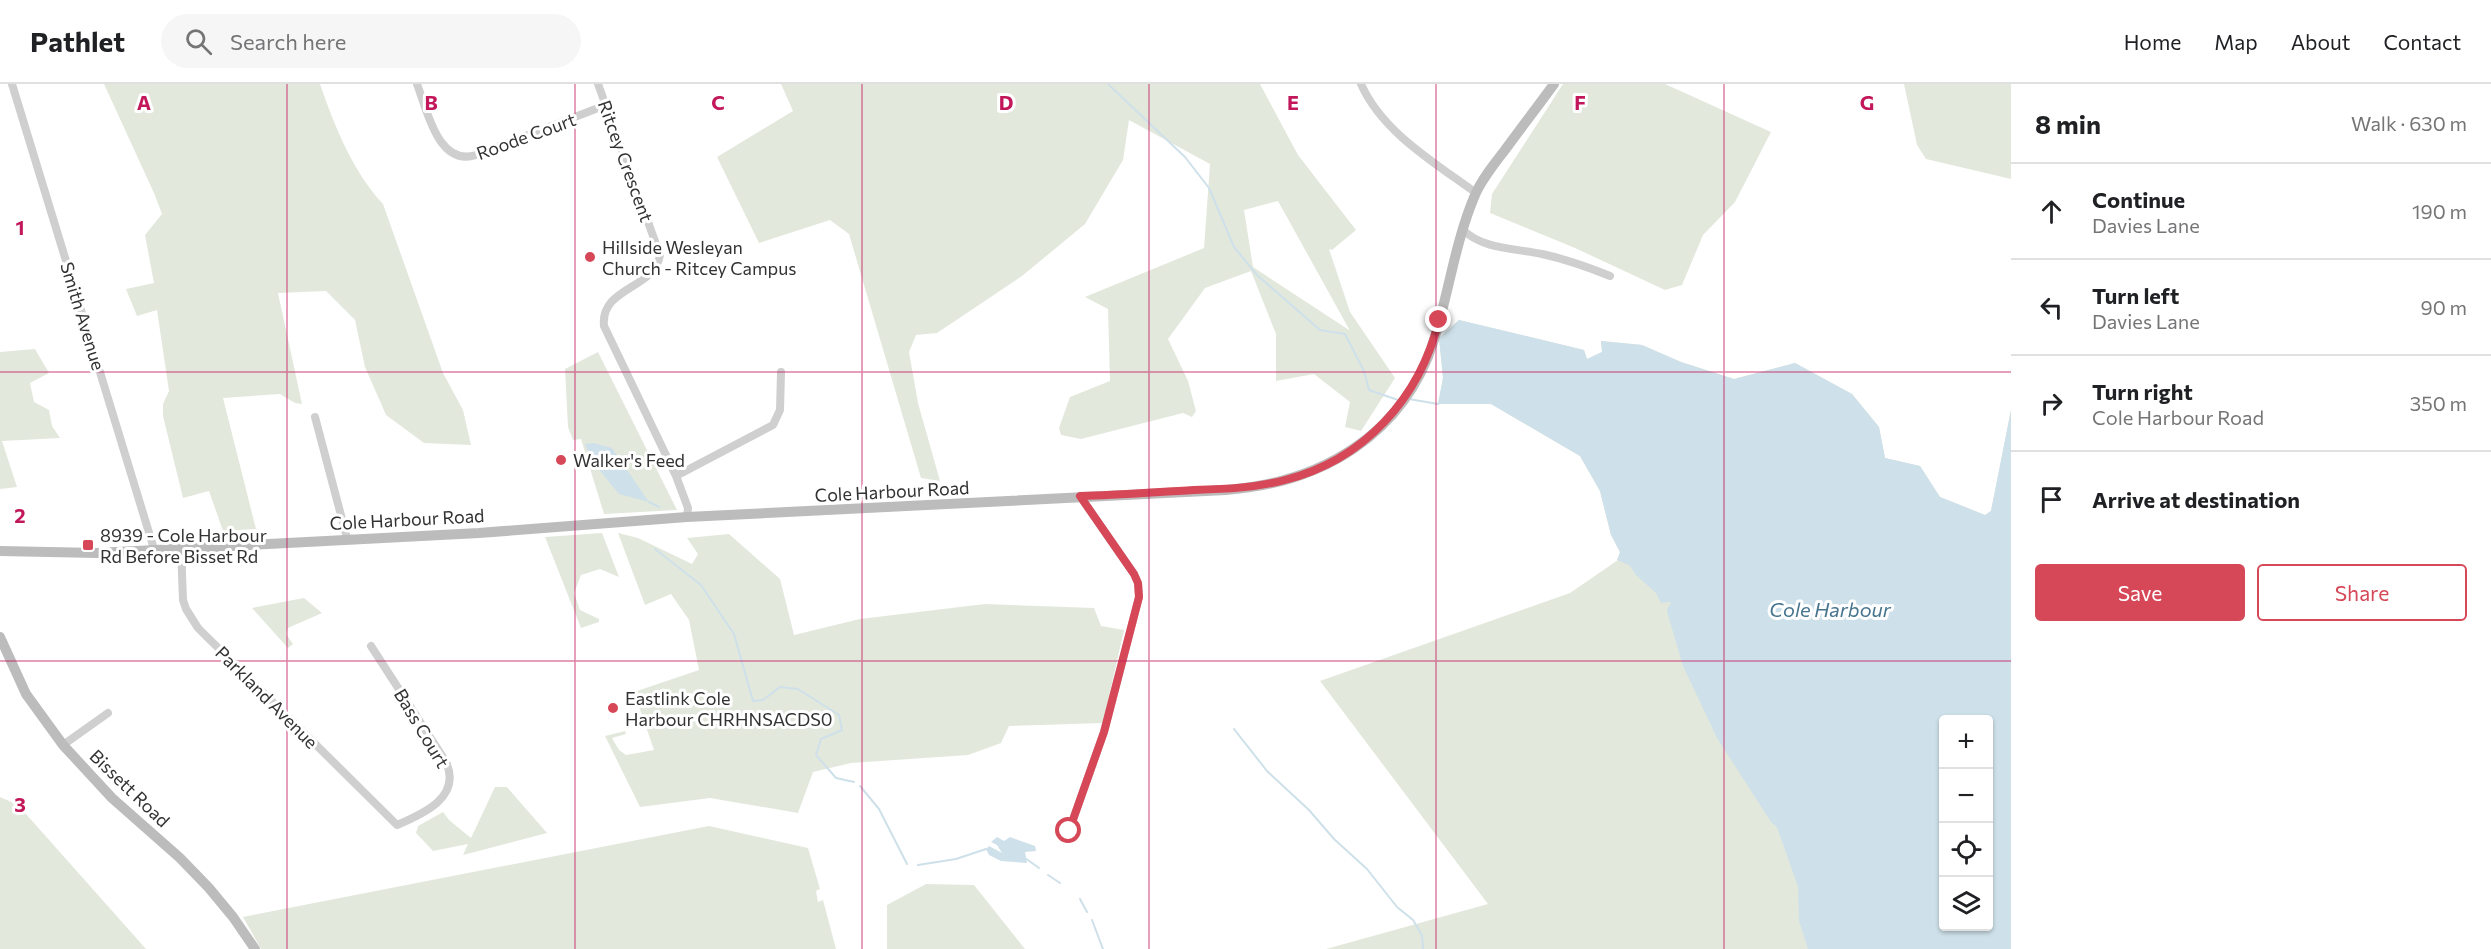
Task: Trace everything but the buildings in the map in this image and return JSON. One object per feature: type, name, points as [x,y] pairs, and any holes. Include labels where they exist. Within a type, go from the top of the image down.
[{"type":"main road","name":"Cole Harbour Road","points":[[0,551],[58,554],[479,533],[687,517],[1256,487],[1305,474],[1353,450],[1393,414],[1420,374],[1436,331],[1462,229],[1476,193],[1554,84]]},
{"type":"main road","name":"Bissett Road","points":[[0,637],[26,694],[63,745],[112,798],[180,858],[209,888],[255,949]]},
{"type":"street","name":"Smith Avenue","points":[[12,84],[154,549]]},
{"type":"street","name":"Roode Court","points":[[417,84],[441,143],[451,153],[462,157],[473,156],[606,105]]},
{"type":"street","name":"Ritcey Crescent","points":[[598,84],[660,258],[651,273],[610,302],[604,315],[604,326],[676,476],[688,508],[687,517]]},
{"type":"street","points":[[1361,84],[1391,126],[1476,193]]},
{"type":"street","points":[[1462,229],[1485,244],[1542,254],[1610,276]]},
{"type":"street","points":[[676,476],[773,425],[780,410],[781,372]]},
{"type":"street","points":[[315,417],[347,538]]},
{"type":"street","points":[[1069,831],[1104,732],[1139,597],[1138,583],[1134,574],[1080,496]]},
{"type":"street","name":"Parkland Avenue","points":[[181,547],[183,600],[198,628],[397,825]]},
{"type":"street","name":"Bass Court","points":[[371,646],[446,762],[450,776],[450,786],[443,798],[424,812],[397,825]]},
{"type":"street","points":[[63,745],[108,713]]},
{"type":"shaded area","points":[[104,84],[320,84],[338,132],[354,163],[362,178],[383,204],[443,373],[463,410],[471,445],[424,443],[386,415],[365,367],[355,320],[326,291],[278,293],[302,404],[295,403],[280,394],[223,398],[256,529],[223,531],[209,491],[183,498],[163,416],[163,404],[169,391],[157,310],[137,316],[126,289],[154,283],[145,235],[162,214]]},
{"type":"shaded area","points":[[781,84],[1260,84],[1298,155],[1356,230],[1332,250],[1329,249],[1350,312],[1395,378],[1361,431],[1345,427],[1350,402],[1314,374],[1276,381],[1276,334],[1251,271],[1205,288],[1168,339],[1188,381],[1196,411],[1192,417],[1183,413],[1081,439],[1061,435],[1059,428],[1070,397],[1110,381],[1108,309],[1085,297],[1204,248],[1210,164],[1129,120],[1123,160],[1085,224],[1022,276],[937,333],[916,335],[909,352],[918,403],[940,481],[921,478],[849,234],[830,220],[759,243],[717,157],[793,111]],"holes":[[[1278,201],[1349,329],[1253,267],[1244,210]]]},
{"type":"shaded area","points":[[1563,84],[1665,84],[1771,132],[1735,202],[1703,235],[1682,285],[1665,290],[1575,248],[1490,213],[1492,194]]},
{"type":"shaded area","points":[[1904,84],[2011,84],[2011,179],[1926,159],[1917,145]]},
{"type":"shaded area","name":"Cole Harbour","points":[[1459,320],[1584,350],[1587,359],[1602,352],[1601,341],[1642,345],[1681,362],[1734,379],[1795,363],[1852,394],[1879,427],[1885,458],[1920,466],[1940,497],[1985,515],[1991,511],[2011,410],[2011,949],[1326,949],[1488,904],[1320,681],[1570,593],[1618,560],[1620,552],[1611,535],[1600,491],[1580,456],[1491,404],[1438,404],[1443,378],[1439,338]]},
{"type":"shaded area","points":[[35,349],[49,373],[30,383],[34,402],[49,410],[52,426],[60,438],[2,441],[17,487],[0,489],[0,352]]},
{"type":"shaded area","points":[[598,352],[677,510],[604,514],[581,439],[573,440],[568,427],[565,369]]},
{"type":"shaded area","points":[[602,533],[619,577],[600,569],[581,575],[574,593],[580,610],[599,619],[599,622],[581,628],[545,537]]},
{"type":"shaded area","points":[[618,533],[638,538],[692,564],[698,554],[687,538],[729,534],[780,579],[794,635],[860,619],[985,604],[1094,608],[1101,626],[1124,630],[1103,723],[1009,726],[1001,743],[968,755],[851,763],[813,772],[798,813],[710,798],[640,807],[605,736],[625,731],[626,734],[612,738],[619,750],[626,755],[654,750],[634,692],[699,670],[689,620],[671,594],[645,605]]},
{"type":"shaded area","points":[[304,598],[322,613],[288,628],[286,634],[293,644],[288,648],[252,608]]},
{"type":"shaded area","points":[[495,787],[507,787],[547,833],[463,855],[468,844],[433,851],[416,833],[418,826],[443,812],[471,838]]},
{"type":"shaded area","points":[[0,797],[18,805],[146,949],[0,949]]},
{"type":"shaded area","points":[[709,826],[808,848],[820,889],[816,891],[818,902],[823,900],[836,949],[261,949],[243,917]]},
{"type":"shaded area","points":[[926,884],[974,885],[1025,949],[887,949],[887,905]]},
{"type":"water","name":"Cole Harbour","points":[[1459,320],[1584,350],[1587,359],[1602,352],[1601,341],[1642,345],[1681,362],[1734,379],[1795,363],[1852,394],[1879,427],[1885,458],[1920,466],[1940,497],[1985,515],[1991,511],[2011,410],[2011,949],[1808,949],[1799,921],[1798,887],[1777,827],[1771,822],[1717,738],[1683,666],[1667,610],[1671,602],[1661,603],[1656,593],[1636,575],[1629,565],[1617,560],[1620,552],[1611,535],[1600,491],[1580,456],[1491,404],[1438,404],[1443,378],[1439,338]]},
{"type":"water","points":[[594,443],[612,448],[649,502],[619,494],[592,461],[585,444]]},
{"type":"water","points":[[997,837],[1004,841],[1010,837],[1035,846],[1036,851],[1025,852],[1027,863],[1001,861],[989,855],[986,849],[989,846],[1002,853],[997,845],[991,842]]},
{"type":"waterway","points":[[1108,84],[1185,157],[1209,188],[1234,247],[1257,275],[1320,330],[1345,334],[1364,371],[1369,390],[1398,400]]},
{"type":"waterway","points":[[1409,399],[1438,404]]},
{"type":"waterway","points":[[649,502],[659,507]]},
{"type":"waterway","points":[[655,549],[701,585],[734,634],[753,701],[763,700],[780,687],[798,689],[839,715],[842,730],[821,739],[816,755],[836,778],[854,782]]},
{"type":"waterway","points":[[1234,729],[1267,771],[1367,869],[1397,907],[1413,920],[1422,935],[1423,949]]},
{"type":"waterway","points":[[860,786],[879,809],[907,864]]},
{"type":"waterway","points":[[918,865],[956,859],[986,849]]},
{"type":"waterway","points":[[1025,858],[1039,868]]},
{"type":"waterway","points":[[1048,875],[1060,883]]},
{"type":"waterway","points":[[1080,899],[1087,912]]},
{"type":"waterway","points":[[1092,920],[1103,949]]},
{"type":"place","name":"Hillside Wesleyan Church - Ritcey Campus","points":[[590,257]]},
{"type":"place","name":"Walker's Feed","points":[[561,460]]},
{"type":"place","name":"8939 - Cole Harbour Rd Before Bisset Rd","points":[[88,545]]},
{"type":"place","name":"Eastlink Cole Harbour CHRHNSACDS0","points":[[613,708]]},
{"type":"route","points":[[1069,831],[1090,778],[1104,732],[1139,597],[1138,583],[1134,574],[1080,496],[1241,489],[1284,481],[1325,466],[1353,450],[1393,414],[1425,363],[1439,320]]}]
